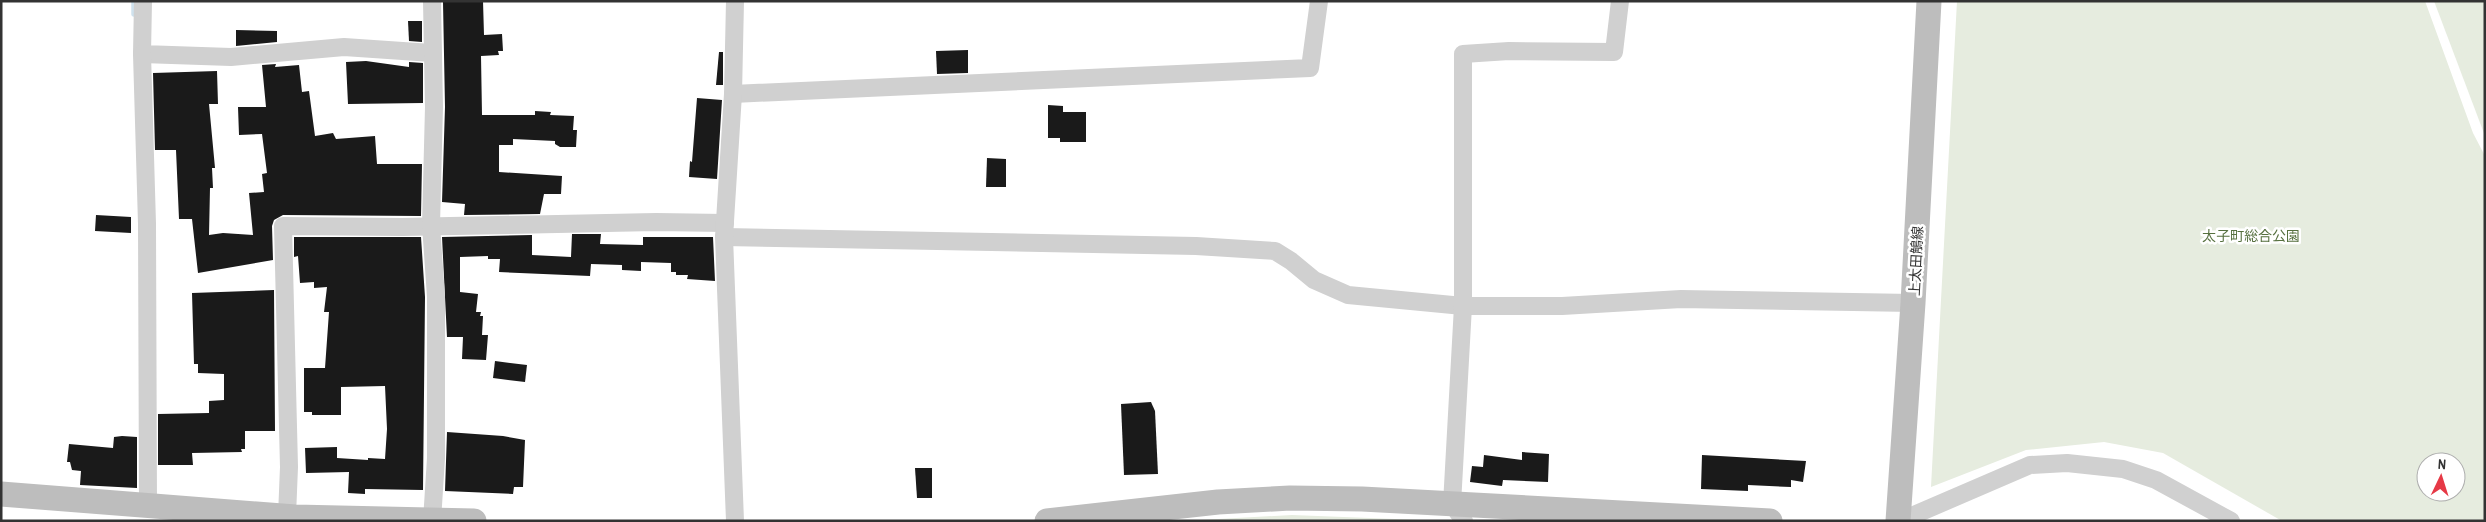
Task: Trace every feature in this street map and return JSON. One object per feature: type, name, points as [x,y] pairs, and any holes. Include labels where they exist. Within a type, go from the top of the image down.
[{"type":"street","points":[[143,1],[142,54],[147,234],[148,507]]},
{"type":"street","points":[[432,1],[434,107],[431,225],[436,297],[436,420],[432,520]]},
{"type":"street","points":[[735,1],[733,94],[725,230],[735,521]]},
{"type":"street","points":[[733,94],[1310,68],[1319,1]]},
{"type":"street","points":[[1458,512],[1463,306],[1463,54],[1509,51],[1614,52],[1620,1]]},
{"type":"street","name":"上太田鵤線","points":[[1899,521],[1929,1]]},
{"type":"street","points":[[142,54],[232,57],[344,47],[432,53]]},
{"type":"street","points":[[292,518],[283,226],[656,222],[725,230],[1196,246],[1275,251],[1291,261],[1314,280],[1348,296],[1463,306],[1562,306],[1681,299],[1913,303]]},
{"type":"street","points":[[1899,521],[2030,465],[2067,463],[2123,470],[2156,480],[2231,521]]},
{"type":"street","points":[[1,494],[148,507],[198,508],[292,518],[474,521]]},
{"type":"street","points":[[1048,521],[1091,518],[1218,502],[1290,498],[1362,499],[1458,512],[1770,521]]},
{"type":"green space","name":"太子町総合公園","points":[[1957,1],[2425,1],[2473,133],[2485,156],[2485,521],[2282,521],[2163,453],[2104,442],[2026,450],[1931,487]]},
{"type":"green space","points":[[2434,1],[2485,1],[2485,136]]},
{"type":"green space","points":[[1292,515],[1421,520],[1423,521],[1183,521]]},
{"type":"building","points":[[483,1],[484,35],[502,34],[503,51],[498,51],[499,55],[481,56],[482,115],[535,115],[535,111],[551,112],[550,115],[574,116],[573,130],[577,130],[576,147],[560,147],[555,144],[555,141],[513,139],[513,145],[499,145],[499,172],[562,176],[561,194],[544,194],[540,214],[464,215],[465,204],[442,202],[445,107],[443,2]]},
{"type":"building","points":[[408,21],[422,21],[422,42],[409,41]]},
{"type":"building","points":[[236,30],[277,31],[277,42],[236,46]]},
{"type":"building","points":[[968,50],[968,73],[937,74],[936,51]]},
{"type":"building","points":[[719,52],[723,52],[723,85],[716,85]]},
{"type":"building","points":[[366,61],[409,67],[409,62],[423,63],[423,103],[348,104],[346,62]]},
{"type":"building","points":[[276,64],[275,67],[299,65],[302,92],[309,91],[315,136],[333,133],[336,139],[375,136],[377,164],[422,164],[421,216],[283,215],[274,220],[272,226],[273,260],[198,273],[192,219],[179,219],[176,150],[155,150],[153,73],[217,71],[218,104],[209,104],[215,168],[212,168],[213,188],[210,188],[209,235],[223,233],[253,235],[249,193],[264,192],[262,174],[267,173],[262,134],[239,135],[238,107],[266,107],[262,65]]},
{"type":"building","points":[[697,98],[722,100],[717,179],[689,177]]},
{"type":"building","points":[[1048,105],[1063,106],[1063,112],[1086,112],[1086,142],[1060,142],[1060,138],[1048,138]]},
{"type":"building","points":[[987,158],[1006,159],[1006,187],[986,187]]},
{"type":"building","points":[[96,215],[131,217],[131,233],[95,231]]},
{"type":"building","points":[[572,234],[601,234],[600,244],[643,245],[643,237],[713,237],[715,281],[687,279],[688,275],[676,275],[676,272],[671,272],[671,263],[641,262],[641,271],[622,270],[622,265],[591,264],[590,276],[499,272],[500,259],[488,259],[488,256],[460,257],[460,292],[478,294],[476,312],[481,312],[480,316],[483,316],[482,335],[488,335],[486,360],[462,359],[463,337],[447,337],[442,237],[532,235],[532,255],[571,257]]},
{"type":"building","points":[[294,237],[421,237],[425,297],[423,490],[365,489],[365,494],[348,493],[349,472],[306,473],[305,448],[337,447],[337,458],[385,459],[387,429],[385,386],[341,387],[341,415],[312,415],[312,412],[304,412],[304,368],[325,368],[329,312],[324,312],[327,287],[314,288],[314,282],[300,283],[298,256],[294,257]]},
{"type":"building","points":[[274,290],[275,431],[245,431],[245,449],[241,449],[242,452],[192,453],[193,465],[158,465],[158,414],[209,413],[209,401],[224,400],[224,374],[198,373],[198,364],[194,364],[192,293]]},
{"type":"building","points":[[495,361],[527,365],[525,382],[493,378]]},
{"type":"building","points":[[1151,402],[1155,411],[1158,474],[1124,475],[1121,404]]},
{"type":"building","points":[[447,432],[503,436],[525,440],[523,487],[514,487],[513,494],[445,491]]},
{"type":"building","points":[[114,437],[137,437],[137,488],[80,485],[81,471],[72,470],[70,462],[67,462],[69,444],[113,448]]},
{"type":"building","points":[[1522,452],[1549,454],[1548,482],[1503,480],[1502,486],[1470,482],[1472,466],[1483,467],[1484,455],[1522,460]]},
{"type":"building","points":[[1702,455],[1806,461],[1803,482],[1791,480],[1791,487],[1748,485],[1748,491],[1701,489]]},
{"type":"building","points":[[915,468],[932,468],[932,498],[917,498]]},
{"type":"waterway","points":[[134,1],[134,14]]}]
